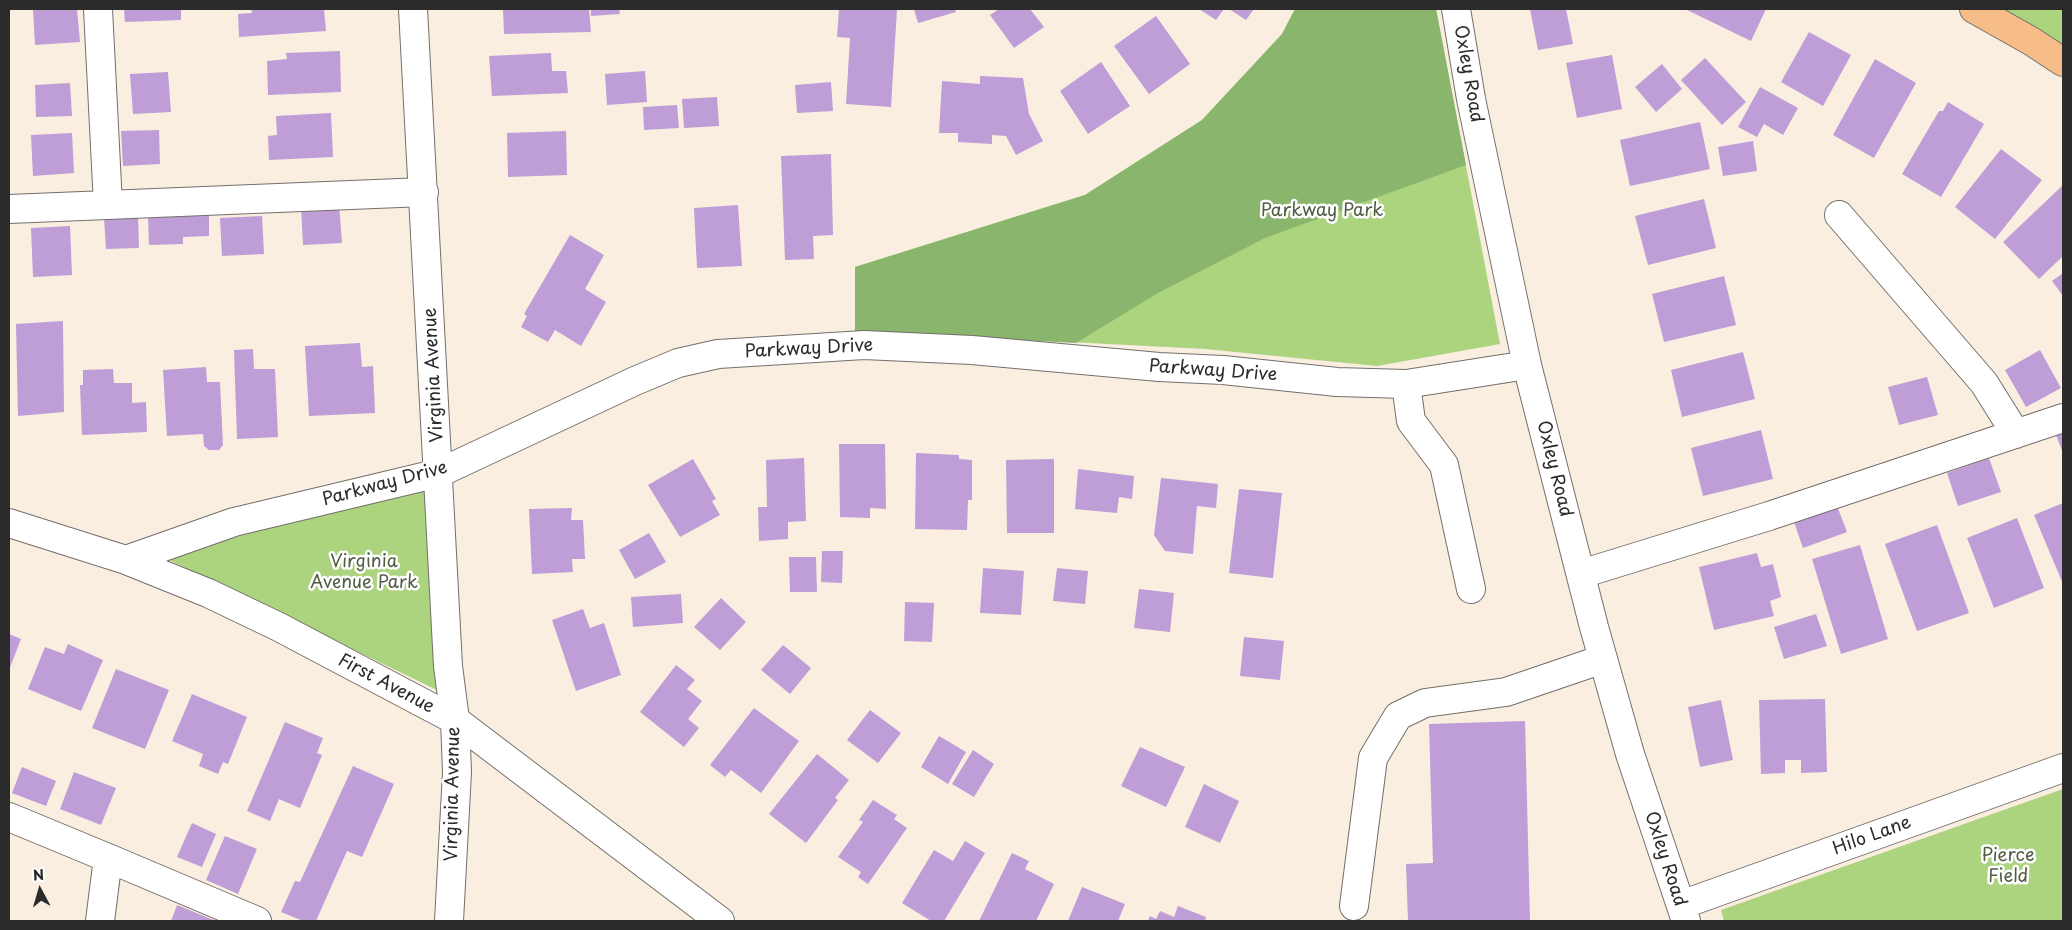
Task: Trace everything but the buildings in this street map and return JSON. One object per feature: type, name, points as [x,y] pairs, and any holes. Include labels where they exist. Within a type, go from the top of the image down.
[{"type":"main road","points":[[1974,9],[2031,41],[2063,62]]},
{"type":"street","points":[[98,9],[108,205]]},
{"type":"street","name":"Virginia Avenue","points":[[414,9],[448,666],[455,720],[457,772],[449,921]]},
{"type":"street","name":"Oxley Road","points":[[1456,9],[1471,99],[1527,365],[1580,574],[1630,754],[1683,913]]},
{"type":"street","points":[[9,208],[424,192]]},
{"type":"street","points":[[1839,214],[1984,383],[2016,434]]},
{"type":"street","name":"Parkway Drive","points":[[126,560],[234,522],[439,473],[634,381],[678,363],[718,354],[864,345],[972,350],[1159,367],[1223,370],[1337,382],[1406,384],[1527,365]]},
{"type":"street","points":[[1406,384],[1411,421],[1444,465],[1471,589]]},
{"type":"street","points":[[1580,574],[1769,516],[2063,418]]},
{"type":"street","name":"First Avenue","points":[[9,523],[126,560],[226,601],[455,720],[720,921]]},
{"type":"street","points":[[1354,906],[1373,758],[1398,716],[1425,704],[1506,692],[1603,659]]},
{"type":"street","name":"Hilo Lane","points":[[1683,913],[2063,768]]},
{"type":"street","points":[[9,816],[257,921]]},
{"type":"street","points":[[100,921],[108,858]]},
{"type":"green space","name":"Parkway Park","points":[[1295,9],[1436,9],[1500,344],[1377,366],[1205,349],[855,331],[855,267],[1085,195],[1202,120],[1282,34]]},
{"type":"green space","name":"Parkway Park","points":[[1295,9],[1436,9],[1466,165],[1265,238],[1158,293],[1076,343],[855,331],[855,267],[1085,195],[1202,120],[1282,34]]},
{"type":"green space","points":[[1974,9],[2063,9],[2063,62]]},
{"type":"green space","name":"Virginia Avenue Park","points":[[432,482],[445,694],[165,558],[196,544]]},
{"type":"green space","name":"Pierce Field","points":[[2063,789],[2063,921],[1724,921],[1721,910]]}]
